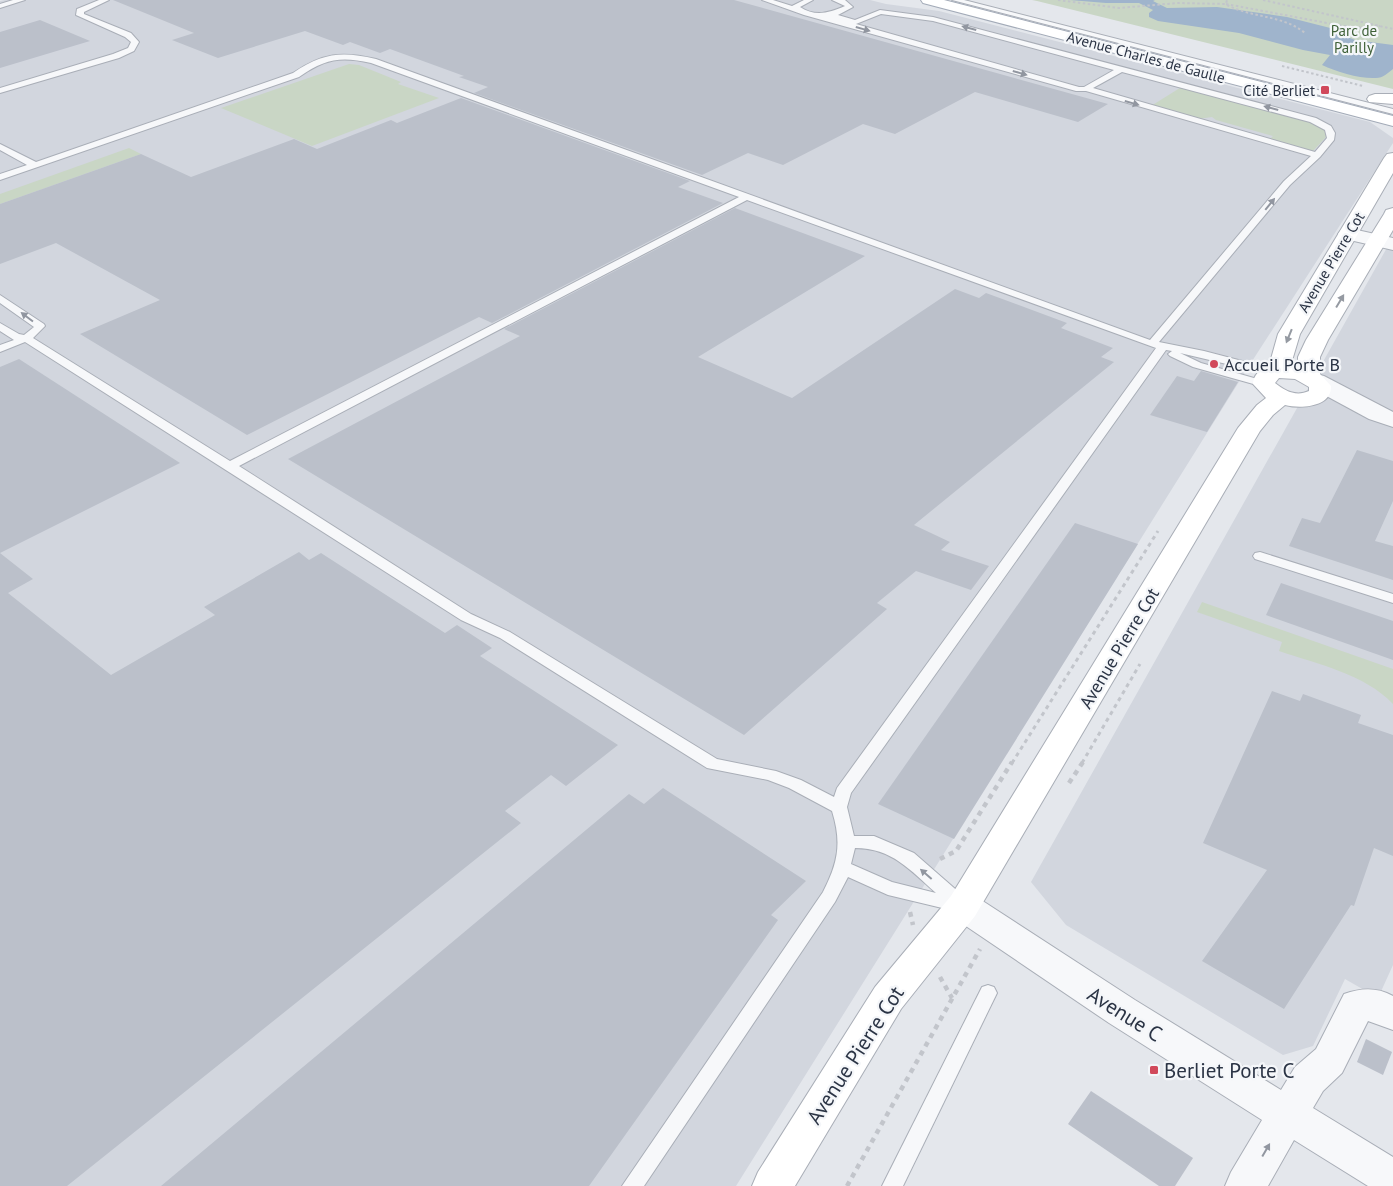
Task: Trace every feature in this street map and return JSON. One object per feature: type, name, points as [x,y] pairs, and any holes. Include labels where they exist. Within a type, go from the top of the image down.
[{"type":"street","name":"Avenue Charles de Gaulle","points":[[928,0],[1393,121]]},
{"type":"street","name":"Avenue Charles de Gaulle","points":[[988,0],[1393,103]]},
{"type":"street","points":[[1375,98],[1393,99]]},
{"type":"street","name":"Avenue Pierre Cot","points":[[1290,383],[1280,364],[1289,334],[1393,158]]},
{"type":"street","name":"Avenue Pierre Cot","points":[[772,1186],[888,998],[963,906],[1250,428],[1290,383],[1309,357],[1316,340],[1385,242],[1393,214]]},
{"type":"street","points":[[1348,234],[1385,242]]},
{"type":"street","points":[[1290,383],[1385,417]]},
{"type":"street","name":"Avenue C","points":[[963,906],[1048,966],[1145,1028],[1393,1179]]},
{"type":"street","points":[[1245,1186],[1286,1114],[1309,1079],[1329,1061],[1356,1005],[1376,1005],[1393,1014]]},
{"type":"lane","points":[[0,6],[21,0]]},
{"type":"lane","points":[[0,92],[116,56],[131,49],[135,42],[128,35],[80,16],[80,11],[86,6],[105,0]]},
{"type":"lane","points":[[766,0],[1317,154]]},
{"type":"lane","points":[[797,10],[796,5],[809,0]]},
{"type":"lane","points":[[830,15],[849,7],[847,1],[836,0]]},
{"type":"lane","points":[[956,0],[1393,112]]},
{"type":"lane","points":[[632,1186],[830,896],[842,869],[847,849],[845,827],[839,807],[843,792],[1157,346],[1287,183],[1331,138],[1328,128],[1322,123],[933,18],[880,12],[856,22],[830,15],[816,15]]},
{"type":"lane","points":[[0,177],[296,74],[315,62],[331,56],[355,56],[374,61],[1157,346],[1197,365],[1290,383]]},
{"type":"lane","points":[[1086,89],[1121,69]]},
{"type":"lane","points":[[0,147],[35,165]]},
{"type":"lane","points":[[230,466],[746,197]]},
{"type":"lane","points":[[0,298],[40,326],[26,338],[0,348]]},
{"type":"lane","points":[[0,326],[16,337],[26,338],[466,617],[505,635],[714,764],[770,775],[795,784],[839,807]]},
{"type":"lane","points":[[1260,556],[1393,599]]},
{"type":"lane","points":[[846,842],[874,842],[908,858],[963,906]]},
{"type":"lane","points":[[842,869],[853,871],[888,888],[963,906]]},
{"type":"lane","points":[[892,1186],[988,992]]},
{"type":"path","points":[[1058,0],[1119,8],[1166,3],[1226,4],[1343,26],[1363,28],[1380,26]]},
{"type":"path","points":[[1226,4],[1227,0]]},
{"type":"path","points":[[1263,0],[1393,29]]},
{"type":"path","points":[[1226,4],[1237,10],[1291,24],[1305,33]]},
{"type":"path","points":[[956,851],[1163,524]]},
{"type":"path","points":[[847,1186],[983,944],[963,906]]},
{"type":"shaded area","points":[[870,0],[939,11],[1370,122],[1393,138],[1393,143],[1247,369],[736,1186],[0,1186],[0,1]]},
{"type":"shaded area","points":[[1393,237],[1393,965],[1378,998],[1345,979],[1313,1046],[1283,1055],[1066,925],[1031,882]]},
{"type":"green space","name":"Parc de Parilly","points":[[1032,0],[1393,0],[1393,89],[1037,1]]},
{"type":"green space","points":[[349,64],[359,65],[401,82],[398,84],[439,98],[312,146],[221,108]]},
{"type":"green space","points":[[1183,86],[1312,122],[1325,128],[1326,137],[1313,151],[1270,139],[1273,136],[1216,120],[1212,117],[1198,119],[1151,106]]},
{"type":"green space","points":[[129,148],[141,154],[0,204],[0,194]]},
{"type":"green space","points":[[1202,602],[1393,669],[1393,704],[1382,694],[1355,677],[1279,651],[1282,642],[1197,612]]},
{"type":"water","points":[[1070,0],[1155,0],[1153,1],[1167,8],[1217,7],[1287,17],[1346,32],[1350,38],[1355,40],[1393,45],[1393,69],[1379,78],[1356,76],[1322,65],[1330,55],[1239,33],[1158,21],[1149,17],[1149,13],[1153,10],[1139,3]]},
{"type":"building","points":[[113,0],[734,0],[1108,104],[1078,122],[975,92],[895,134],[863,124],[783,165],[748,153],[702,175],[474,93],[488,87],[459,77],[464,76],[390,49],[380,53],[350,42],[343,45],[305,31],[218,58],[172,40],[194,33]]},
{"type":"building","points":[[40,20],[90,41],[0,68],[0,32]]},
{"type":"building","points":[[461,98],[690,181],[678,187],[723,203],[492,323],[479,317],[247,435],[80,334],[160,300],[56,243],[0,264],[0,204],[141,154],[191,177],[294,139],[317,149],[391,120],[397,123]]},
{"type":"building","points":[[735,208],[865,256],[698,357],[792,398],[955,289],[979,298],[986,293],[1067,323],[1061,328],[1113,348],[1101,357],[1114,362],[914,525],[950,542],[941,550],[989,566],[971,590],[916,571],[877,603],[887,609],[744,735],[288,459],[520,336],[504,329]]},
{"type":"building","points":[[19,359],[180,463],[0,553],[0,367]]},
{"type":"building","points":[[1201,371],[1238,382],[1207,432],[1150,415],[1177,376],[1194,381]]},
{"type":"building","points":[[1357,450],[1393,461],[1393,501],[1375,541],[1393,546],[1393,580],[1289,546],[1302,518],[1320,523]]},
{"type":"building","points":[[1075,523],[1138,544],[954,839],[878,804]]},
{"type":"building","points":[[299,552],[309,560],[321,553],[445,633],[457,625],[492,648],[480,656],[618,745],[566,786],[551,775],[505,811],[521,823],[67,1186],[0,1186],[0,553],[33,579],[8,593],[111,675],[215,615],[204,607]]},
{"type":"building","points":[[1281,583],[1393,621],[1393,660],[1266,615]]},
{"type":"building","points":[[1272,691],[1300,701],[1303,694],[1361,715],[1358,723],[1393,735],[1393,856],[1374,848],[1354,906],[1351,905],[1284,1009],[1202,961],[1267,870],[1203,843]]},
{"type":"building","points":[[663,788],[806,881],[771,915],[778,920],[589,1186],[161,1186],[629,794],[644,804]]},
{"type":"building","points":[[1366,1039],[1392,1052],[1383,1075],[1357,1062]]},
{"type":"building","points":[[1091,1091],[1193,1158],[1175,1186],[1159,1186],[1068,1124]]},
{"type":"place","name":"Cité Berliet","points":[[1325,90]]},
{"type":"place","name":"Accueil Porte B","points":[[1214,364]]},
{"type":"place","name":"Berliet Porte C","points":[[1154,1070]]}]
